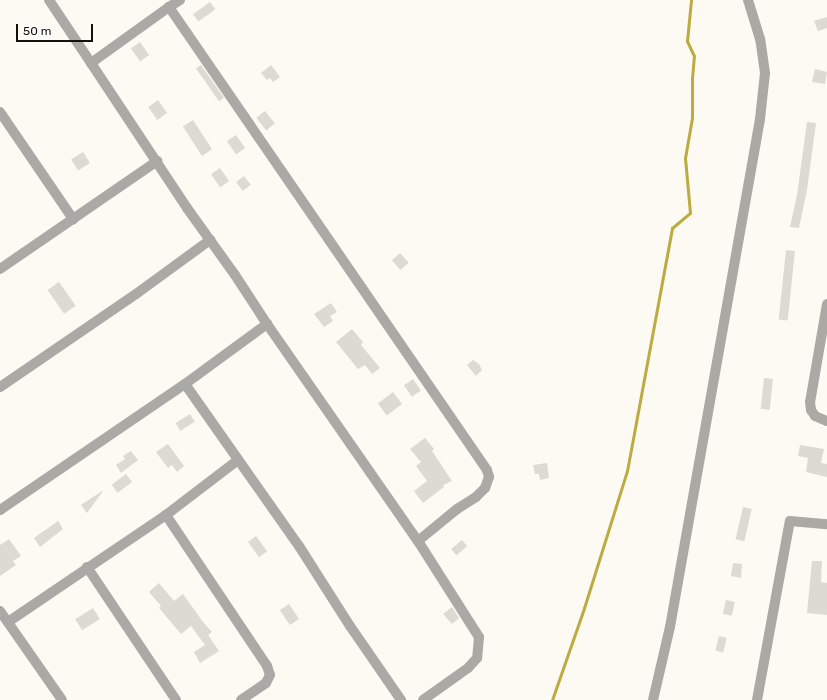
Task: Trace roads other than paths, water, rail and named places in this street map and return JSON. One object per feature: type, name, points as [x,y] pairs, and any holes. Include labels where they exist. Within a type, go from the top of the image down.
[{"type":"street","points":[[49,0],[267,324],[418,541],[479,637],[477,658],[468,668],[423,700]]},
{"type":"street","points":[[91,63],[180,0]]},
{"type":"street","points":[[653,700],[670,627],[760,119],[765,72],[760,39],[748,0]]},
{"type":"street","points":[[169,7],[487,470],[489,477],[486,488],[476,497],[457,509],[418,541]]},
{"type":"street","points":[[0,112],[73,219]]},
{"type":"street","points":[[0,269],[157,161]]},
{"type":"street","points":[[0,387],[136,294],[210,240]]},
{"type":"street","points":[[827,304],[810,402],[811,410],[815,416],[827,421]]},
{"type":"street","points":[[0,510],[185,384],[267,324]]},
{"type":"street","points":[[185,384],[299,546],[350,626],[401,700]]},
{"type":"street","points":[[8,622],[87,567],[166,515],[238,460]]},
{"type":"street","points":[[166,515],[267,666],[270,675],[266,683],[241,700]]},
{"type":"street","points":[[757,700],[790,521],[827,524]]},
{"type":"street","points":[[87,567],[176,700]]},
{"type":"street","points":[[0,611],[62,700]]},
{"type":"waterway","points":[[552,700],[584,608],[627,471],[672,228],[690,213],[685,158],[692,118],[692,78],[694,56],[687,41],[691,0]]}]
